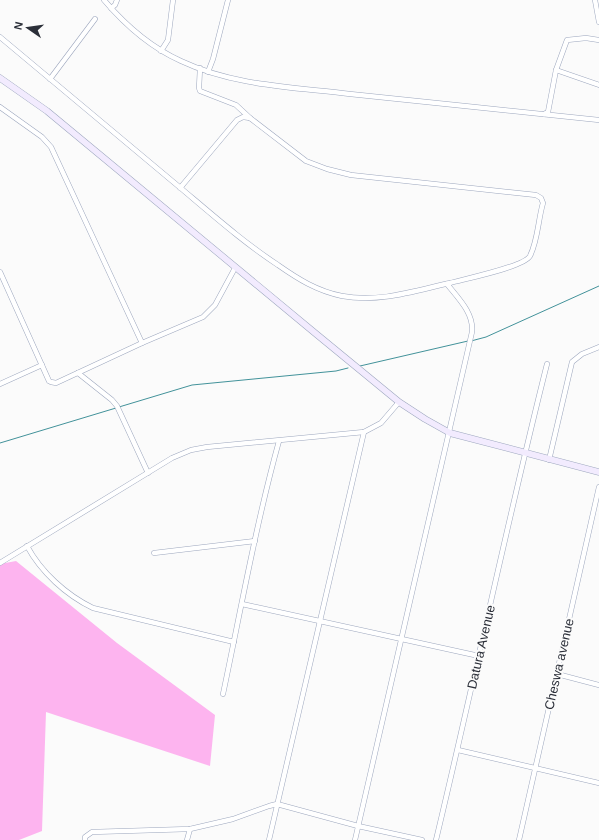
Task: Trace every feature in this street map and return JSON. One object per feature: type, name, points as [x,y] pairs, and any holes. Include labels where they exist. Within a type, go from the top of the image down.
[{"type":"main road","points":[[0,78],[47,111],[235,268],[399,402],[450,433],[599,472]]},
{"type":"street","points":[[104,0],[137,34],[161,51],[183,62],[228,78],[262,84],[599,120]]},
{"type":"street","points":[[111,8],[115,6],[117,0]]},
{"type":"street","points":[[161,51],[168,40],[173,0]]},
{"type":"street","points":[[208,72],[213,59],[228,0]]},
{"type":"street","points":[[595,0],[599,22]]},
{"type":"street","points":[[50,79],[95,19]]},
{"type":"street","points":[[0,37],[254,250],[299,280],[317,289],[343,296],[371,299],[386,298],[510,267],[528,259],[534,244],[543,203],[536,195],[351,175],[327,169],[306,161],[250,118],[236,105],[200,91],[200,68]]},
{"type":"street","points":[[544,114],[548,112],[556,70],[567,40],[586,38],[599,40]]},
{"type":"street","points":[[556,70],[599,85]]},
{"type":"street","points":[[0,107],[42,137],[51,147],[142,343]]},
{"type":"street","points":[[180,188],[237,120],[242,117],[250,118]]},
{"type":"street","points":[[0,272],[49,381],[53,383],[60,382],[142,343],[194,322],[209,312],[215,305],[235,268]]},
{"type":"street","points":[[355,840],[450,433],[473,325],[466,309],[446,284]]},
{"type":"street","points":[[549,460],[572,362],[582,354],[599,347]]},
{"type":"street","name":"Datura Avenue","points":[[436,840],[458,750],[524,453],[546,364]]},
{"type":"street","points":[[0,384],[42,365]]},
{"type":"street","points":[[78,373],[112,400],[117,406],[148,473]]},
{"type":"street","points":[[0,563],[172,458],[191,450],[207,447],[364,432],[381,423],[399,402]]},
{"type":"street","points":[[269,840],[364,432]]},
{"type":"street","points":[[223,694],[270,473],[279,441]]},
{"type":"street","name":"Cheswa avenue","points":[[519,840],[599,488]]},
{"type":"street","points":[[154,553],[255,541]]},
{"type":"street","points":[[27,546],[32,556],[47,574],[78,601],[92,608],[234,642]]},
{"type":"street","points":[[242,604],[479,656]]},
{"type":"street","points":[[557,674],[599,684]]},
{"type":"street","points":[[458,750],[599,783]]},
{"type":"street","points":[[85,840],[85,837],[92,832],[190,828],[233,819],[277,804],[358,826],[422,840]]},
{"type":"street","points":[[187,840],[190,828]]},
{"type":"shaded area","points":[[16,561],[117,643],[215,715],[210,766],[46,712],[42,831],[19,840],[0,840],[0,564]]},
{"type":"waterway","points":[[471,341],[486,337],[599,286]]},
{"type":"waterway","points":[[360,366],[468,341]]},
{"type":"waterway","points":[[119,407],[192,385],[336,371],[348,368]]},
{"type":"waterway","points":[[0,443],[116,408]]}]
